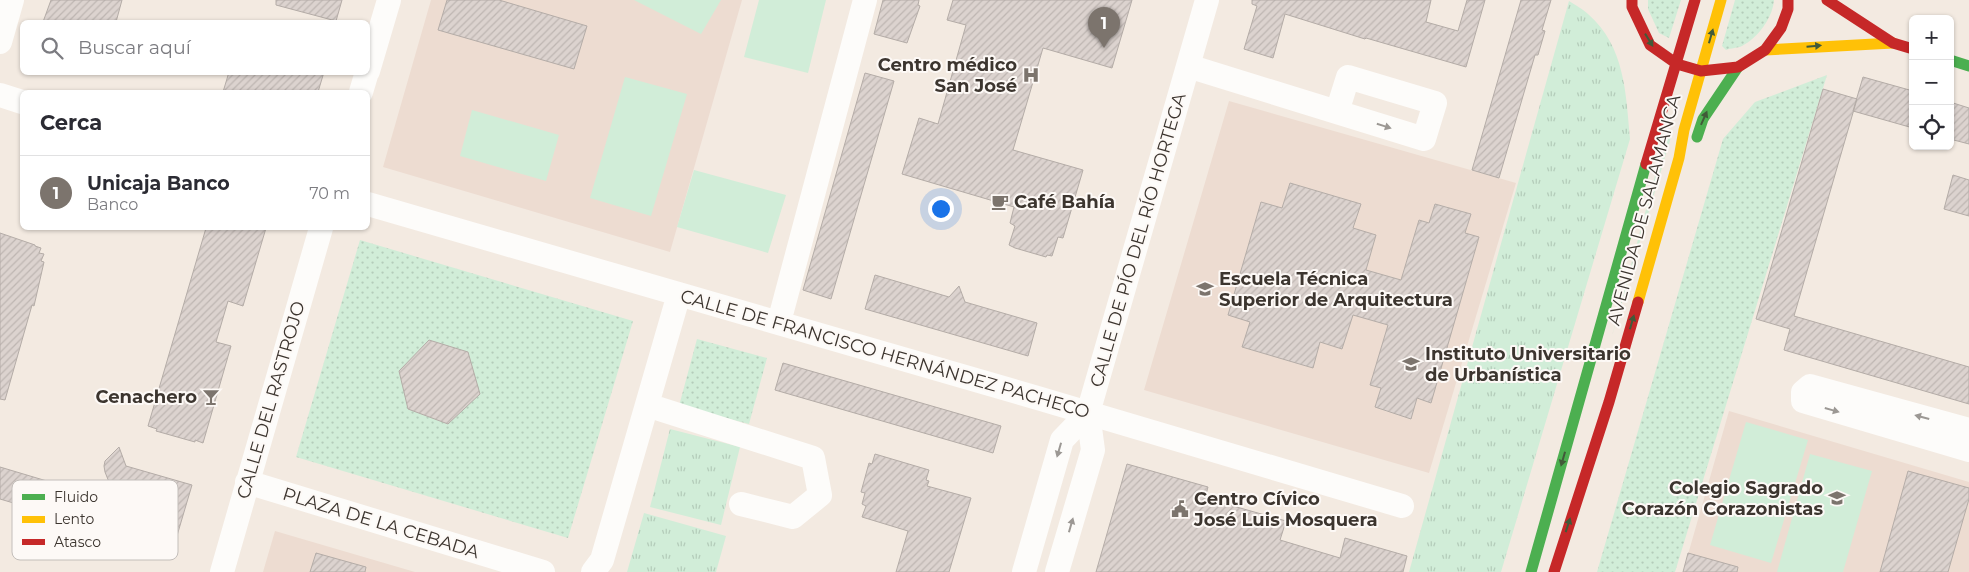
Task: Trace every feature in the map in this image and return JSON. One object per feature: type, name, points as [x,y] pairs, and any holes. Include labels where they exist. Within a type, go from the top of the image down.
[{"type":"main road","name":"AVENIDA DE SALAMANCA","points":[[1531,572],[1660,115],[1695,0]]},
{"type":"main road","name":"AVENIDA DE SALAMANCA","points":[[1554,572],[1609,402],[1721,0]]},
{"type":"main road","points":[[1678,158],[1692,147],[1703,120],[1715,99],[1738,67],[1765,50],[1781,28],[1788,9],[1788,0]]},
{"type":"main road","points":[[1827,0],[1892,43],[1909,48]]},
{"type":"main road","points":[[1629,2],[1650,46],[1677,64],[1701,71],[1738,67]]},
{"type":"main road","points":[[1765,50],[1892,43]]},
{"type":"main road","points":[[1954,61],[1969,66]]},
{"type":"main road","points":[[1554,446],[1581,395]]},
{"type":"main road","points":[[1603,457],[1606,448],[1609,402]]},
{"type":"street","points":[[0,42],[12,0]]},
{"type":"street","points":[[370,62],[389,0]]},
{"type":"street","points":[[782,311],[865,0]]},
{"type":"street","name":"CALLE DE PÍO DEL RÍO HORTEGA","points":[[1057,572],[1093,450],[1088,413],[1207,0]]},
{"type":"street","points":[[1188,66],[1337,112]]},
{"type":"street","points":[[362,90],[366,75]]},
{"type":"street","points":[[0,95],[20,101]]},
{"type":"street","name":"CALLE DE FRANCISCO HERNÁNDEZ PACHECO","points":[[370,205],[1402,506]]},
{"type":"street","name":"CALLE DEL RASTROJO","points":[[222,572],[320,230]]},
{"type":"street","points":[[593,572],[602,560],[679,294]]},
{"type":"street","points":[[1969,430],[1810,386],[1803,392],[1803,401],[1969,450]]},
{"type":"street","points":[[647,406],[813,458],[820,495],[793,517],[741,504]]},
{"type":"street","name":"CALLE DE PÍO DEL RÍO HORTEGA","points":[[1024,572],[1062,440],[1088,413]]},
{"type":"street","name":"PLAZA DE LA CEBADA","points":[[247,482],[543,572]]},
{"type":"shaded area","points":[[431,0],[742,0],[670,252],[383,167]]},
{"type":"shaded area","name":"Escuela Técnica Superior de Arquitectura","points":[[1229,101],[1516,183],[1429,473],[1144,390]],"holes":[[[1290,183],[1345,199],[1350,228],[1366,270],[1401,280],[1419,220],[1429,223],[1435,204],[1448,207],[1457,214],[1458,210],[1471,214],[1465,233],[1479,238],[1430,402],[1417,398],[1411,419],[1389,407],[1388,412],[1375,407],[1381,388],[1370,385],[1388,325],[1353,315],[1342,349],[1317,341],[1312,368],[1303,365],[1303,361],[1242,347],[1252,322],[1228,315],[1261,202],[1285,209]]]},
{"type":"shaded area","name":"Colegio Sagrado Corazón Corazonistas","points":[[1729,411],[1969,482],[1969,572],[1683,572]]},
{"type":"shaded area","points":[[275,531],[415,572],[263,572]]},
{"type":"green space","points":[[634,0],[721,0],[701,34]]},
{"type":"green space","points":[[759,0],[826,0],[808,73],[744,57]]},
{"type":"green space","points":[[1648,0],[1681,0],[1669,38],[1659,33],[1648,9]]},
{"type":"green space","points":[[1735,0],[1774,0],[1768,20],[1754,38],[1742,46],[1726,50],[1722,46]]},
{"type":"green space","points":[[1569,1],[1586,12],[1610,41],[1625,88],[1630,139],[1501,572],[1409,572]]},
{"type":"green space","points":[[1827,75],[1675,572],[1597,572],[1723,139],[1755,102]]},
{"type":"green space","points":[[625,77],[687,94],[651,216],[590,198]]},
{"type":"green space","points":[[472,110],[559,135],[546,181],[460,156]]},
{"type":"green space","points":[[1666,135],[1671,137],[1612,336]]},
{"type":"green space","points":[[694,170],[786,195],[768,253],[677,227]]},
{"type":"green space","points":[[360,240],[633,321],[568,538],[296,457]]},
{"type":"green space","points":[[697,339],[767,358],[749,424],[679,406]]},
{"type":"green space","points":[[1746,422],[1808,440],[1771,563],[1710,545]]},
{"type":"green space","points":[[670,429],[740,447],[721,525],[650,507]]},
{"type":"green space","points":[[1810,454],[1872,471],[1843,572],[1777,572]]},
{"type":"green space","points":[[644,513],[726,536],[716,572],[627,572]]},
{"type":"building","points":[[51,0],[122,0],[117,20],[44,20]]},
{"type":"building","points":[[276,0],[342,0],[336,20],[276,5]]},
{"type":"building","points":[[447,0],[499,0],[587,26],[574,69],[438,30]]},
{"type":"building","points":[[883,0],[919,0],[918,5],[920,6],[907,43],[874,34]]},
{"type":"building","points":[[953,0],[1132,0],[1112,68],[1043,48],[1013,150],[1083,170],[1063,238],[1058,237],[1052,256],[1047,255],[1046,257],[1009,245],[1015,226],[1010,223],[1014,207],[902,174],[919,118],[938,124],[966,25],[947,20]]},
{"type":"building","points":[[1252,0],[1431,0],[1426,22],[1458,31],[1467,0],[1485,0],[1466,67],[1365,39],[1285,14],[1273,58],[1244,49],[1257,6],[1252,4]]},
{"type":"building","points":[[1521,0],[1551,0],[1542,30],[1545,31],[1538,55],[1535,55],[1499,178],[1472,170]]},
{"type":"building","points":[[865,73],[894,81],[831,299],[803,290]]},
{"type":"building","points":[[228,75],[323,75],[319,90],[224,90]]},
{"type":"building","points":[[1863,77],[1909,90],[1909,127],[1853,111]]},
{"type":"building","points":[[1823,89],[1857,99],[1794,316],[1969,367],[1969,404],[1784,350],[1790,329],[1756,319]]},
{"type":"building","points":[[1954,103],[1969,108],[1969,144],[1954,140]]},
{"type":"building","points":[[1953,175],[1969,180],[1969,216],[1944,209]]},
{"type":"building","points":[[1290,183],[1361,204],[1353,228],[1376,235],[1366,270],[1401,280],[1419,220],[1429,223],[1435,204],[1471,214],[1465,233],[1479,237],[1431,403],[1417,398],[1411,419],[1375,407],[1381,388],[1370,385],[1388,325],[1353,315],[1342,349],[1320,342],[1313,368],[1242,347],[1250,322],[1228,315],[1261,202],[1282,208]]},
{"type":"building","points":[[205,230],[265,230],[243,306],[228,301],[216,342],[231,346],[203,443],[156,431],[157,429],[148,426]]},
{"type":"building","points":[[0,233],[35,245],[41,248],[39,253],[44,254],[41,261],[44,262],[34,306],[32,305],[5,400],[0,399]]},
{"type":"building","points":[[875,275],[949,297],[959,286],[965,302],[1037,323],[1028,356],[865,309]]},
{"type":"building","points":[[429,340],[468,352],[480,394],[448,424],[408,409],[399,371]]},
{"type":"building","points":[[783,363],[1001,426],[993,453],[775,390]]},
{"type":"building","points":[[119,447],[126,466],[175,480],[108,480],[105,472],[105,461]]},
{"type":"building","points":[[875,454],[929,470],[926,480],[929,481],[927,486],[971,498],[949,572],[896,572],[908,531],[862,517],[866,506],[862,504],[865,493],[861,492],[869,463],[872,464]]},
{"type":"building","name":"Centro Cívico José Luis Mosquera","points":[[1127,464],[1208,487],[1205,498],[1286,521],[1280,540],[1340,558],[1345,538],[1407,556],[1403,572],[1096,572]]},
{"type":"building","points":[[0,467],[43,480],[12,480],[12,503],[0,499]]},
{"type":"building","points":[[1908,471],[1969,488],[1969,499],[1948,572],[1880,572]]},
{"type":"building","points":[[178,481],[192,485],[178,532]]},
{"type":"building","points":[[316,553],[366,567],[365,572],[310,572]]},
{"type":"building","points":[[1688,553],[1738,567],[1737,572],[1683,572]]},
{"type":"traffic: fast","points":[[1954,61],[1969,66]]},
{"type":"traffic: fast","points":[[1697,137],[1703,119],[1738,67]]},
{"type":"traffic: fast","points":[[1531,572],[1646,164]]},
{"type":"traffic: slow","points":[[1638,302],[1721,0]]},
{"type":"traffic: slow","points":[[1765,50],[1893,43]]},
{"type":"traffic: jam","points":[[1632,0],[1632,7],[1650,45],[1677,64],[1701,71],[1738,67],[1765,50],[1781,28],[1788,9],[1788,0]]},
{"type":"traffic: jam","points":[[1646,164],[1695,0]]},
{"type":"traffic: jam","points":[[1827,0],[1893,43],[1909,48]]},
{"type":"traffic: jam","points":[[1554,572],[1609,402],[1638,302]]},
{"type":"place","name":"Unicaja Banco","points":[[1104,48]]},
{"type":"place","name":"Centro médico San José","points":[[1031,75]]},
{"type":"place","name":"Café Bahía","points":[[1000,202]]},
{"type":"place","name":"Escuela Técnica Superior de Arquitectura","points":[[1205,289]]},
{"type":"place","name":"Instituto Universitario de Urbanística","points":[[1411,364]]},
{"type":"place","name":"Cenachero","points":[[211,397]]},
{"type":"place","name":"Colegio Sagrado Corazón Corazonistas","points":[[1837,498]]},
{"type":"place","name":"Centro Cívico José Luis Mosquera","points":[[1180,509]]}]
